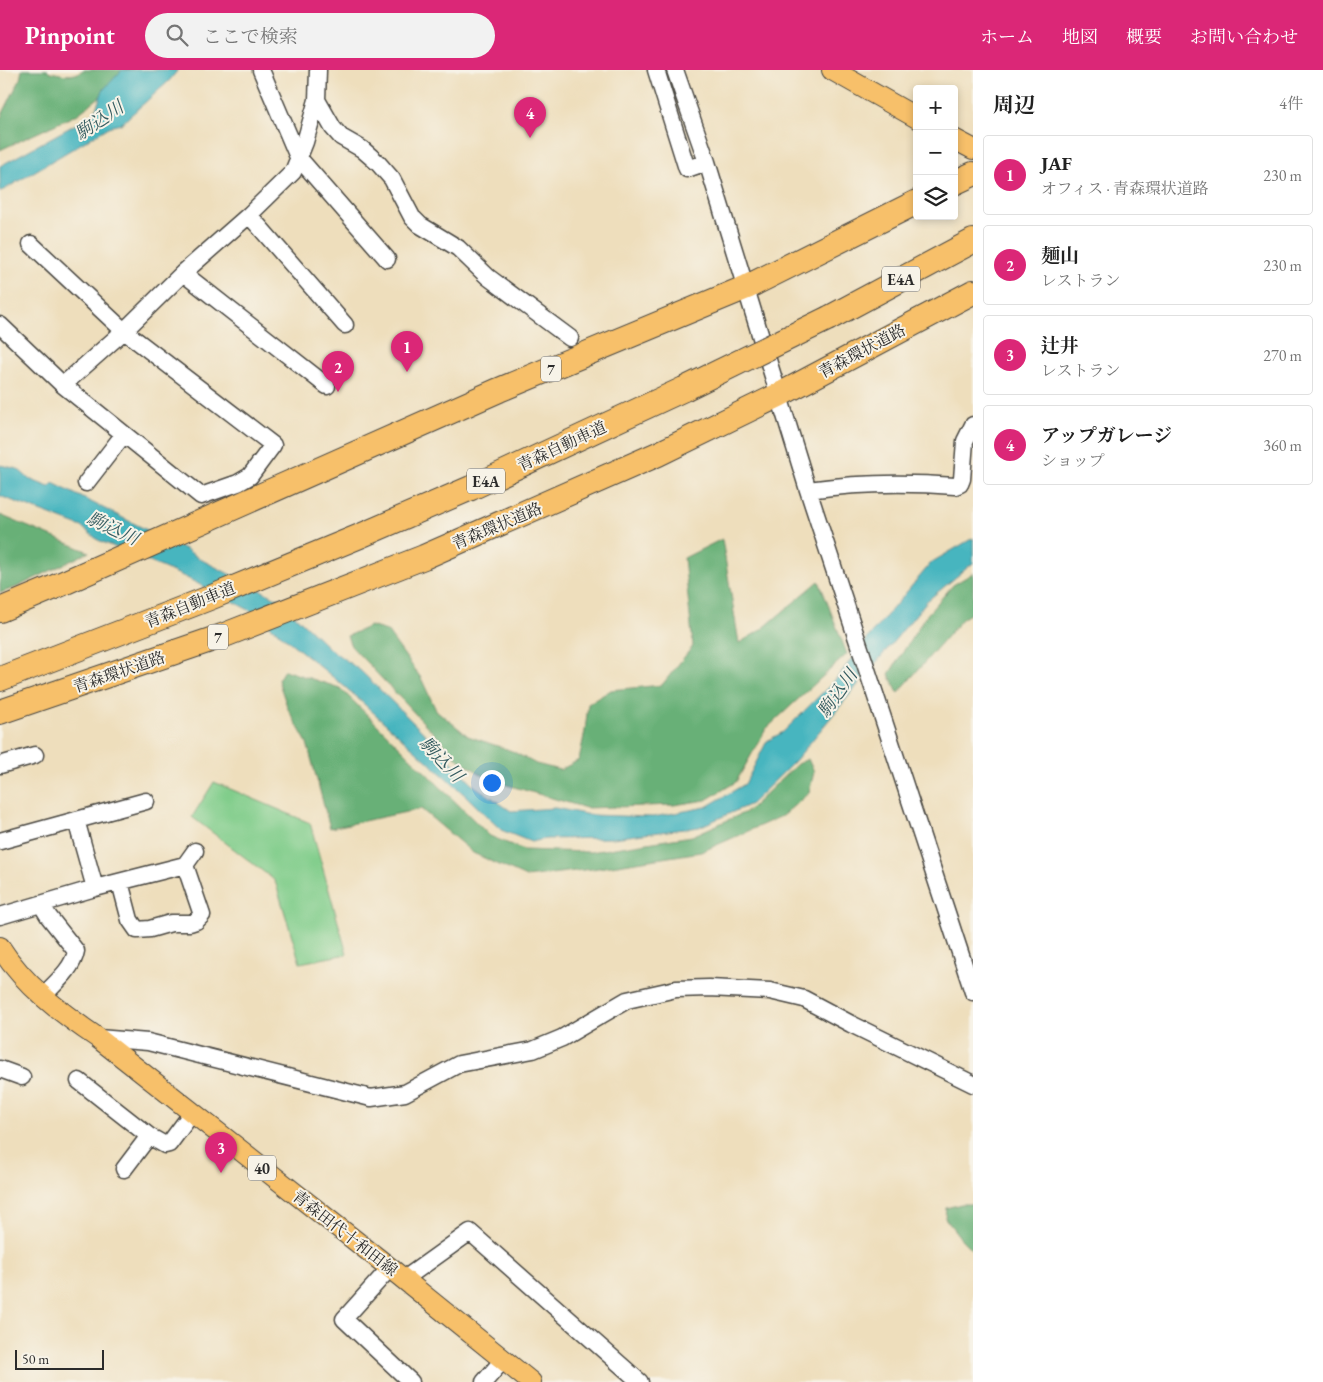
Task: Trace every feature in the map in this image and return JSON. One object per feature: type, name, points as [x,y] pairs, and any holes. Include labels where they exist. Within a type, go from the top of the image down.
[{"type":"highway","points":[[958,181],[973,174]]},
{"type":"highway","name":"7","points":[[0,610],[499,390],[747,287],[913,204]]},
{"type":"highway","name":"青森自動車道","points":[[0,679],[212,597],[471,488],[684,389],[829,318],[973,241]]},
{"type":"highway","name":"青森環状道路","points":[[0,712],[222,636],[424,557],[658,454],[779,395],[973,292]]},
{"type":"main road","points":[[832,70],[913,116]]},
{"type":"main road","points":[[958,141],[973,149]]},
{"type":"main road","name":"青森田代十和田線","points":[[0,947],[16,969],[43,996],[532,1382]]},
{"type":"street","points":[[261,70],[298,156],[386,259]]},
{"type":"street","points":[[63,385],[124,331],[184,272],[249,215],[293,172],[305,142],[317,100],[318,70]]},
{"type":"street","points":[[656,70],[687,169],[707,162]]},
{"type":"street","points":[[675,70],[747,287],[808,490],[973,992]]},
{"type":"street","points":[[317,100],[333,128],[341,137],[362,149],[392,179],[412,217],[458,248],[488,277],[570,338]]},
{"type":"street","points":[[249,215],[345,325]]},
{"type":"street","points":[[0,325],[63,385],[201,496],[238,483],[250,476],[273,445],[124,331],[31,244]]},
{"type":"street","points":[[184,272],[327,386]]},
{"type":"street","points":[[808,490],[827,487],[902,483],[955,486],[960,484],[962,479],[965,442],[973,425]]},
{"type":"street","points":[[86,483],[124,434]]},
{"type":"street","points":[[0,765],[35,755]]},
{"type":"street","points":[[0,841],[146,800]]},
{"type":"street","points":[[76,820],[95,888]]},
{"type":"street","points":[[0,916],[95,888],[185,865],[195,851]]},
{"type":"street","points":[[120,882],[130,920],[137,930],[150,929],[171,923],[196,922],[202,914],[185,865]]},
{"type":"street","points":[[41,904],[49,918],[76,951],[75,958],[70,966],[43,996]]},
{"type":"street","points":[[98,1038],[148,1042],[371,1098],[405,1093],[459,1064],[533,1050],[562,1038],[627,1000],[676,989],[708,988],[770,991],[804,999],[973,1084]]},
{"type":"street","points":[[0,1070],[22,1077]]},
{"type":"street","points":[[79,1081],[149,1136],[165,1146],[169,1144],[192,1113]]},
{"type":"street","points":[[124,1169],[149,1136]]},
{"type":"street","points":[[411,1382],[344,1319],[397,1274],[410,1274],[470,1232],[640,1382]]},
{"type":"street","points":[[484,1382],[503,1360]]},
{"type":"green space","points":[[22,70],[48,70],[67,75],[76,74],[83,70],[134,70],[78,114],[0,150],[0,119],[20,79]]},
{"type":"green space","points":[[0,515],[89,552],[17,587],[0,593]]},
{"type":"green space","points":[[722,539],[739,643],[761,630],[819,581],[847,654],[766,729],[736,782],[706,800],[674,805],[586,808],[490,780],[458,759],[351,646],[347,636],[370,626],[387,631],[421,678],[436,710],[468,736],[512,751],[536,764],[560,770],[579,760],[588,704],[611,690],[662,685],[693,646],[684,558]]},
{"type":"green space","points":[[973,573],[973,612],[962,619],[898,693],[889,674],[925,617],[953,585]]},
{"type":"green space","points":[[284,670],[340,688],[490,836],[524,850],[590,852],[692,836],[748,811],[797,764],[808,759],[814,772],[809,793],[782,816],[701,852],[526,877],[473,853],[421,809],[330,828],[307,743],[288,709],[278,680]]},
{"type":"green space","points":[[214,782],[310,823],[347,954],[300,963],[273,879],[192,817]]},
{"type":"green space","points":[[961,1204],[973,1204],[973,1251],[945,1218],[946,1208]]},
{"type":"water","name":"駒込川","points":[[122,70],[178,70],[169,81],[121,124],[109,127],[0,192],[0,166],[94,114],[103,90]]},
{"type":"water","name":"駒込川","points":[[0,465],[18,469],[29,479],[49,487],[53,483],[187,550],[198,558],[278,599],[330,649],[361,671],[440,749],[473,785],[511,811],[555,808],[590,815],[653,817],[706,807],[745,784],[767,741],[783,732],[836,679],[932,562],[973,538],[973,563],[927,601],[795,761],[751,804],[699,827],[613,838],[546,839],[531,842],[501,830],[345,687],[253,612],[185,577],[98,540],[82,527],[0,496]]},
{"type":"place","name":"アップガレージ","points":[[530,138]]},
{"type":"place","name":"JAF","points":[[407,372]]},
{"type":"place","name":"麺山","points":[[338,392]]},
{"type":"place","name":"辻井","points":[[221,1173]]}]
